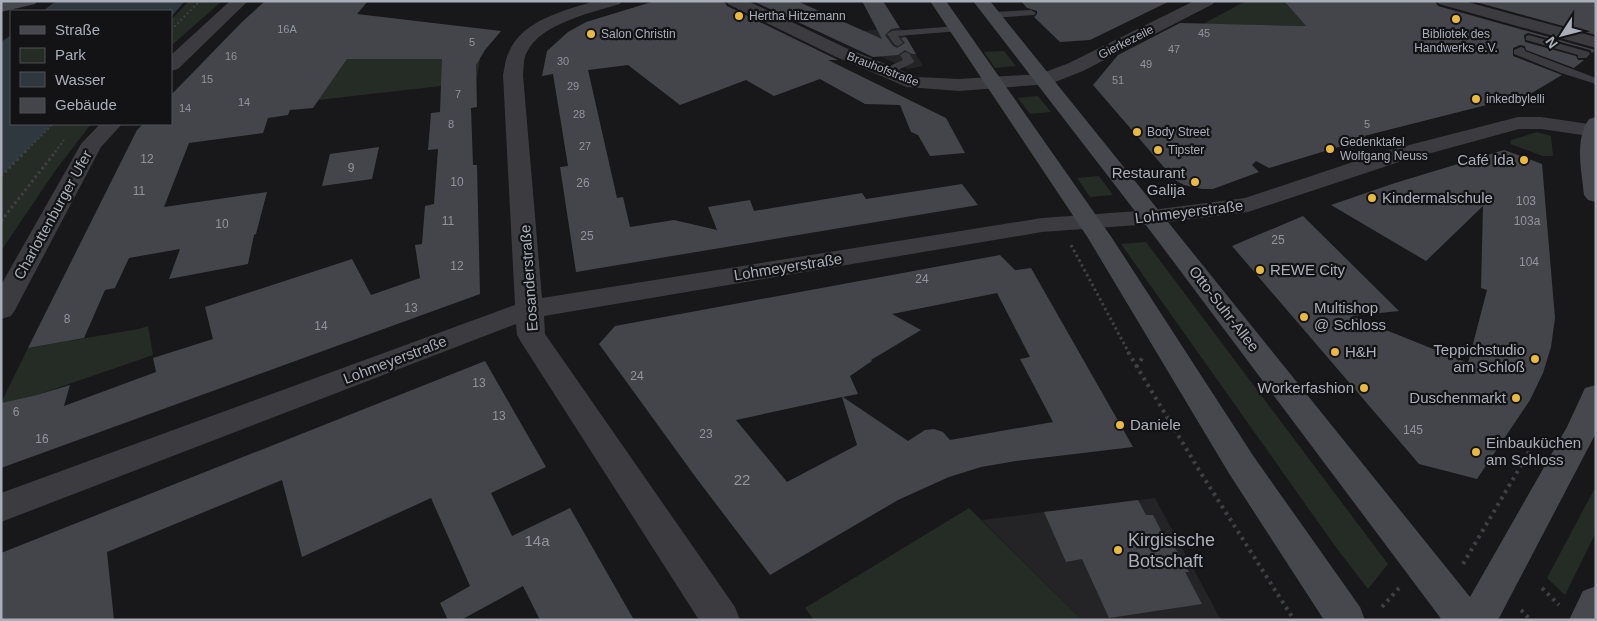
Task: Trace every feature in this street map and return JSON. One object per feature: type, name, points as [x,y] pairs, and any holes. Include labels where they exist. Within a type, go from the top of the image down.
[{"type":"main road","points":[[938,1],[1089,222],[1242,466],[1346,620]]},
{"type":"main road","points":[[1,7],[28,2]]},
{"type":"main road","name":"Otto-Suhr-Allee","points":[[986,8],[1152,217],[1465,620]]},
{"type":"main road","points":[[1595,128],[1590,142],[1596,195]]},
{"type":"main road","points":[[1478,620],[1582,429],[1596,396]]},
{"type":"street","points":[[172,64],[240,1]]},
{"type":"street","name":"Eosanderstraße","points":[[614,1],[565,16],[537,31],[518,50],[513,75],[531,335],[721,620]]},
{"type":"street","name":"Brauhofstraße","points":[[734,1],[885,72],[923,84],[996,84],[1043,80]]},
{"type":"street","name":"Gierkezeile","points":[[1043,80],[1067,71],[1207,1]]},
{"type":"street","points":[[1445,1],[1534,36],[1596,43]]},
{"type":"street","name":"Lohmeyerstraße","points":[[1,508],[530,309],[1027,228],[1152,217],[1248,205],[1394,156],[1518,123],[1595,128]]},
{"type":"street","name":"Charlottenburger Ufer","points":[[1,310],[92,144],[111,125]]},
{"type":"lane","points":[[986,8],[1031,13]]},
{"type":"lane","points":[[898,43],[892,34],[957,29]]},
{"type":"lane","points":[[1534,36],[1557,47],[1585,54],[1582,56]]},
{"type":"lane","points":[[1522,50],[1518,52],[1569,68],[1596,81]]},
{"type":"lane","points":[[885,72],[909,61],[905,55]]},
{"type":"path","points":[[172,29],[200,1]]},
{"type":"path","points":[[1,176],[53,125]]},
{"type":"path","points":[[1,221],[67,136]]},
{"type":"path","points":[[1068,241],[1136,366],[1294,620]]},
{"type":"path","points":[[1382,607],[1404,583]]},
{"type":"path","points":[[1542,588],[1581,610]]},
{"type":"shaded area","points":[[890,27],[892,29],[901,29],[923,66],[908,69],[836,36]]},
{"type":"shaded area","name":"Kirgisische Botschaft","points":[[1155,498],[1221,620],[1082,620],[982,520]]},
{"type":"green space","points":[[189,1],[222,1],[172,45],[172,19]]},
{"type":"green space","points":[[1246,1],[1284,1],[1306,26],[1203,24]]},
{"type":"green space","points":[[1004,51],[1016,66],[995,68],[984,52]]},
{"type":"green space","points":[[347,59],[480,59],[476,82],[318,100]]},
{"type":"green space","points":[[1038,96],[1051,112],[1030,114],[1018,98]]},
{"type":"green space","points":[[52,125],[90,125],[55,171],[1,251],[1,176]]},
{"type":"green space","points":[[1537,132],[1551,136],[1553,156],[1543,156],[1510,144],[1511,140]]},
{"type":"green space","points":[[1099,176],[1113,195],[1090,197],[1077,178]]},
{"type":"green space","points":[[1146,242],[1388,564],[1368,589],[1335,546],[1121,244]]},
{"type":"green space","points":[[148,326],[153,355],[37,395],[1,403],[28,348]]},
{"type":"green space","points":[[1596,486],[1596,532],[1565,595],[1547,578]]},
{"type":"green space","points":[[969,508],[1082,620],[814,620],[805,608]]},
{"type":"water","points":[[56,1],[185,1],[172,16],[172,10],[44,10]]},
{"type":"water","points":[[10,36],[10,125],[52,125],[1,176],[1,42]]},
{"type":"building","points":[[265,1],[368,1],[357,14],[501,31],[485,50],[476,65],[477,107],[471,108],[473,165],[477,165],[480,294],[1,468],[1,403],[70,385],[64,406],[156,372],[153,358],[213,339],[205,307],[352,259],[371,295],[420,278],[415,245],[422,244],[425,206],[434,204],[438,149],[428,150],[431,113],[440,112],[442,59],[347,59],[313,108],[290,110],[288,115],[268,118],[263,133],[189,143],[164,207],[267,192],[256,234],[254,235],[248,264],[169,279],[180,249],[129,258],[115,288],[105,290],[84,338],[28,348],[137,130],[142,125],[172,125],[172,94]]},
{"type":"building","points":[[655,1],[724,1],[727,6],[838,60],[828,60],[946,118],[965,153],[930,156],[918,135],[911,132],[900,105],[865,104],[820,79],[774,96],[746,80],[680,105],[628,65],[588,70],[617,198],[623,197],[630,227],[674,220],[717,230],[708,207],[750,200],[754,211],[862,193],[866,199],[962,184],[978,205],[576,272],[560,167],[568,166],[553,74],[542,76],[547,51],[568,32],[586,22]]},
{"type":"building","points":[[753,1],[797,1],[882,39],[862,1],[883,1],[900,28],[891,29],[885,35],[893,46],[897,48],[905,43],[901,38],[906,37],[916,54],[905,50],[898,55],[873,57]]},
{"type":"building","points":[[1021,1],[1170,1],[1090,40],[1060,42],[1034,17],[1037,11],[1027,8]]},
{"type":"building","points":[[1284,1],[1435,1],[1438,6],[1595,50],[1592,53],[1590,50],[1528,33],[1524,35],[1525,42],[1576,56],[1578,60],[1584,60],[1574,68],[1526,50],[1525,46],[1520,45],[1513,48],[1513,56],[1562,75],[1530,94],[1364,136],[1368,138],[1269,168],[1256,161],[1252,165],[1259,172],[1213,189],[1202,189],[1184,185],[1175,180],[1093,85],[1118,55],[1180,23],[1306,26]]},
{"type":"building","points":[[1472,1],[1596,1],[1596,35]]},
{"type":"building","points":[[379,147],[372,179],[322,186],[330,154]]},
{"type":"building","points":[[1504,150],[1542,164],[1555,318],[1551,347],[1543,373],[1530,400],[1477,479],[1419,464],[1232,246],[1303,216],[1399,311],[1351,316],[1468,363],[1487,290],[1481,288],[1483,206],[1426,261],[1331,205],[1395,183]]},
{"type":"building","points":[[1000,255],[1015,270],[1031,268],[1133,447],[1016,461],[981,467],[949,477],[898,500],[770,575],[697,479],[599,344],[615,326]],"holes":[[[997,293],[1030,357],[1020,359],[1053,422],[950,440],[943,432],[934,429],[925,430],[908,441],[843,397],[858,394],[850,376],[871,360],[921,330],[892,314]],[[842,397],[857,445],[787,482],[736,420]]]},
{"type":"building","points":[[485,361],[546,467],[491,493],[512,536],[570,508],[634,620],[540,620],[523,586],[461,620],[448,620],[440,603],[470,586],[431,498],[302,557],[282,480],[107,552],[114,620],[1,620],[1,553]]},
{"type":"building","name":"Kirgisische Botschaft","points":[[1138,500],[1146,515],[1153,515],[1166,540],[1170,539],[1189,572],[1185,572],[1202,604],[1109,618],[1082,559],[1066,562],[1044,512]]},
{"type":"place","name":"Hertha Hitzemann","points":[[739,16]]},
{"type":"place","name":"Bibliotek des Handwerks e.V.","points":[[1456,19]]},
{"type":"place","name":"Salon Christin","points":[[591,34]]},
{"type":"place","name":"inkedbylelli","points":[[1476,99]]},
{"type":"place","name":"Body Street","points":[[1137,132]]},
{"type":"place","name":"Gedenktafel Wolfgang Neuss","points":[[1330,149]]},
{"type":"place","name":"Tipster","points":[[1158,150]]},
{"type":"place","name":"Café Ida","points":[[1524,160]]},
{"type":"place","name":"Restaurant Galija","points":[[1195,182]]},
{"type":"place","name":"Kindermalschule","points":[[1372,198]]},
{"type":"place","name":"REWE City","points":[[1260,270]]},
{"type":"place","name":"Multishop @ Schloss","points":[[1304,317]]},
{"type":"place","name":"H&H","points":[[1335,352]]},
{"type":"place","name":"Teppichstudio am Schloß","points":[[1535,359]]},
{"type":"place","name":"Workerfashion","points":[[1364,388]]},
{"type":"place","name":"Duschenmarkt","points":[[1516,398]]},
{"type":"place","name":"Daniele","points":[[1120,425]]},
{"type":"place","name":"Einbauküchen am Schloss","points":[[1476,452]]},
{"type":"place","name":"Kirgisische Botschaft","points":[[1118,550]]}]
